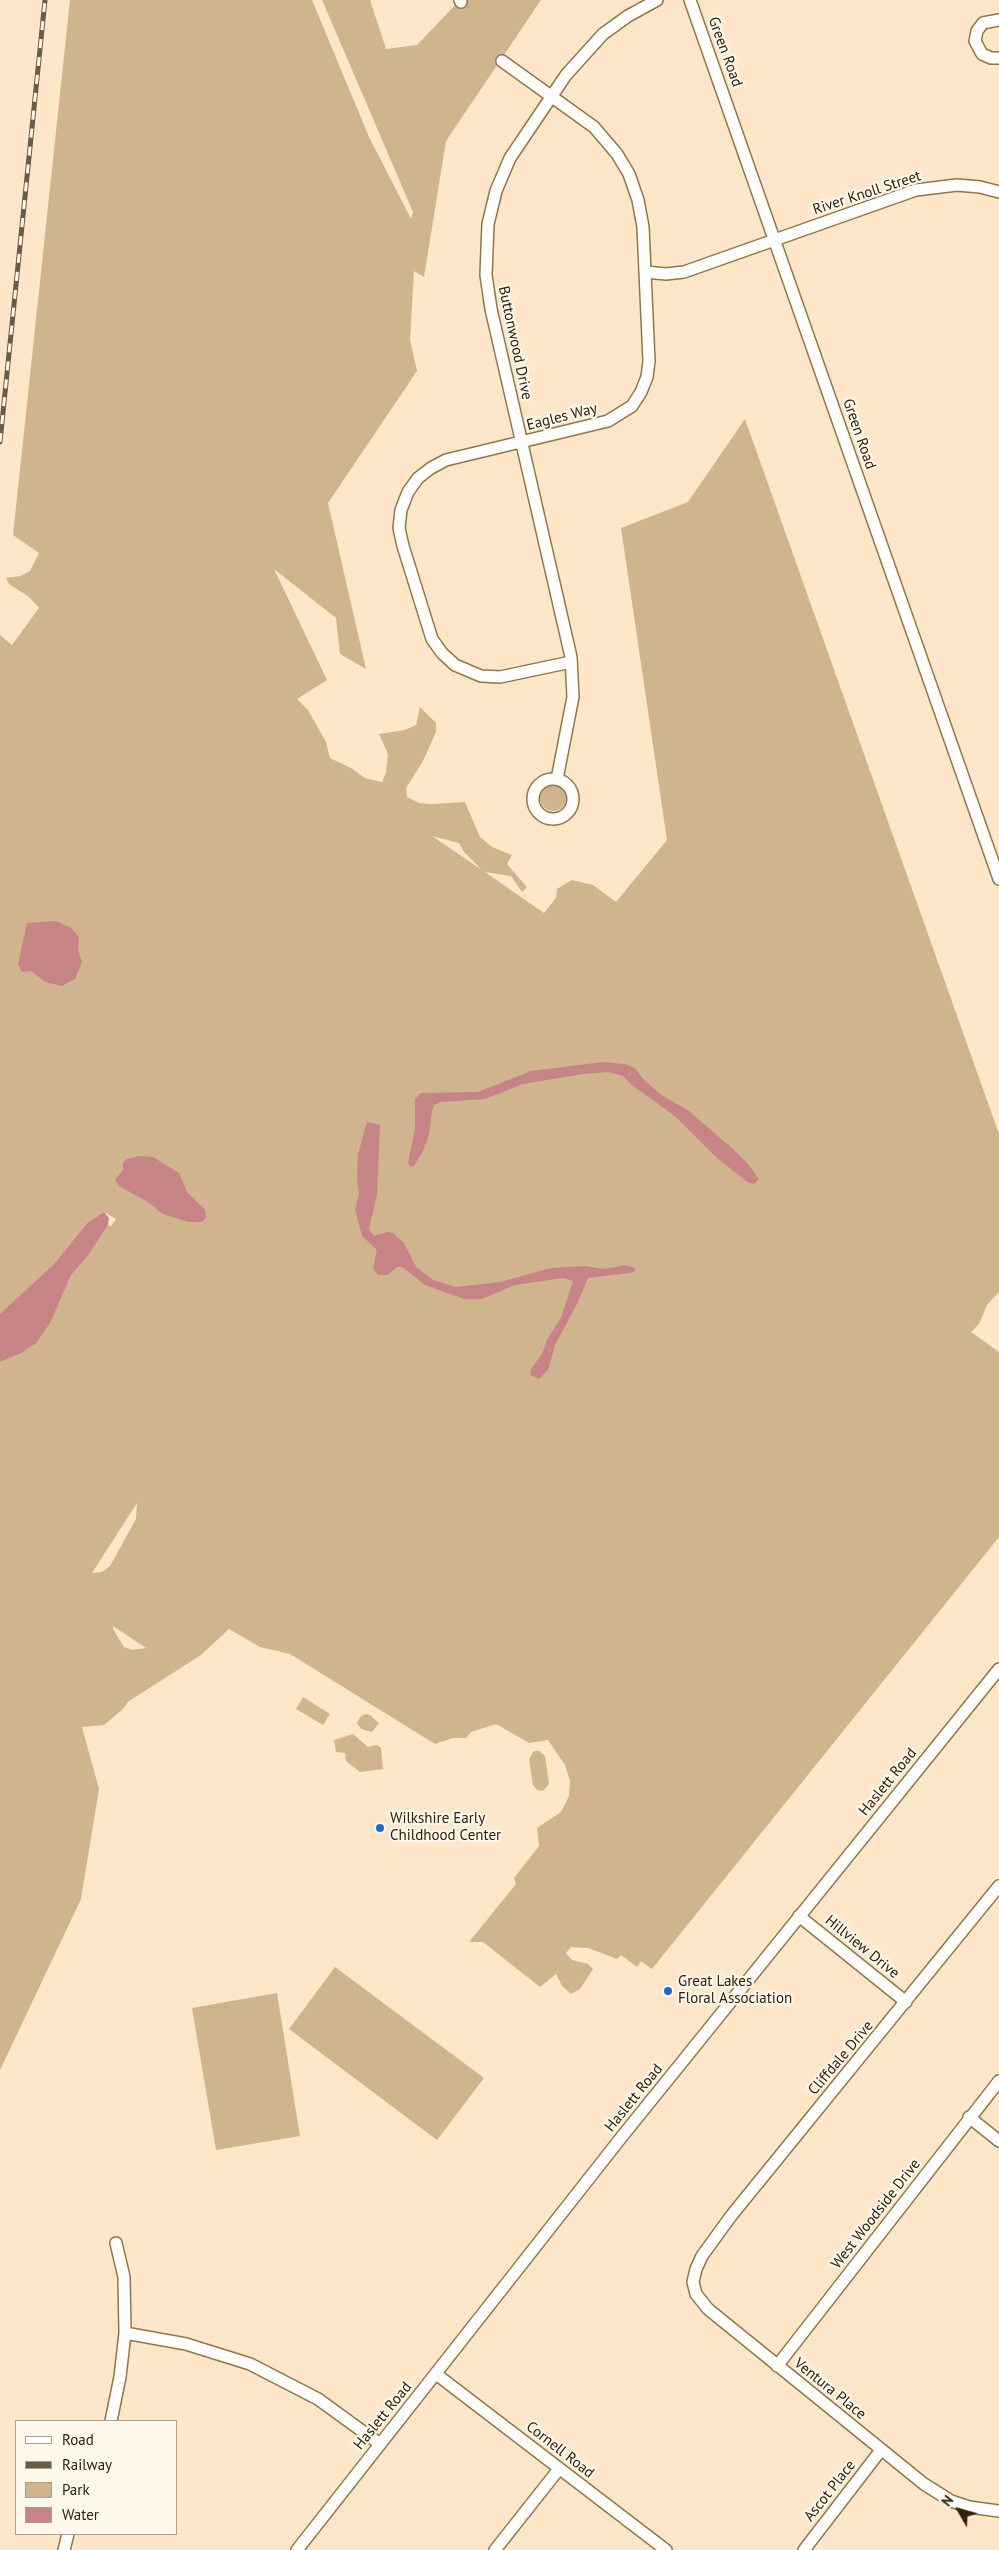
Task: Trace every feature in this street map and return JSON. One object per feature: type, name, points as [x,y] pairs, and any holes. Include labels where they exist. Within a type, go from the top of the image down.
[{"type":"street","name":"Buttonwood Drive","points":[[557,779],[572,697],[571,662],[488,292],[486,241],[491,207],[502,174],[519,142],[550,96],[580,57],[603,34],[628,16],[657,0]]},
{"type":"street","name":"Green Road","points":[[690,0],[995,852],[999,875]]},
{"type":"street","points":[[999,20],[983,23],[977,31],[975,41],[982,54],[991,58],[999,58]]},
{"type":"street","name":"Eagles Way","points":[[502,61],[594,127],[610,144],[624,164],[634,187],[641,213],[650,361],[645,385],[637,399],[625,412],[608,421],[446,460],[424,472],[412,485],[404,501],[400,519],[401,538],[432,639],[442,653],[455,665],[472,674],[500,677],[571,662]]},
{"type":"street","name":"River Knoll Street","points":[[645,272],[666,274],[684,272],[933,186],[968,186],[999,192]]},
{"type":"street","name":"Haslett Road","points":[[297,2550],[799,1916],[999,1669]]},
{"type":"street","name":"Cliffdale Drive","points":[[707,2249],[731,2216],[999,1886]]},
{"type":"street","name":"Hillview Drive","points":[[799,1916],[906,2002]]},
{"type":"street","name":"West Woodside Drive","points":[[777,2366],[999,2081]]},
{"type":"street","points":[[970,2117],[999,2142]]},
{"type":"street","points":[[111,2420],[120,2377],[125,2333],[124,2278],[116,2243]]},
{"type":"street","name":"Ventura Place","points":[[707,2249],[694,2275],[696,2294],[708,2309],[881,2450],[942,2497],[969,2507],[999,2511]]},
{"type":"street","points":[[125,2333],[186,2344],[250,2364],[318,2399],[380,2444]]},
{"type":"street","name":"Cornell Road","points":[[436,2374],[666,2550]]},
{"type":"street","name":"Ascot Place","points":[[804,2550],[881,2450]]},
{"type":"street","points":[[495,2550],[559,2469]]},
{"type":"street","points":[[64,2550],[68,2535]]},
{"type":"green space","points":[[70,0],[312,0],[369,137],[411,219],[413,212],[322,0],[370,0],[386,49],[417,45],[460,0],[541,0],[446,141],[424,277],[414,271],[410,340],[417,371],[328,503],[366,669],[340,654],[336,618],[274,569],[327,680],[297,699],[308,710],[326,742],[330,758],[351,768],[365,778],[382,782],[386,772],[388,754],[379,734],[405,730],[416,725],[420,707],[436,723],[436,732],[423,761],[406,788],[407,797],[419,803],[465,802],[480,837],[492,847],[512,855],[507,864],[527,887],[522,892],[511,876],[485,872],[544,913],[556,898],[557,889],[572,880],[593,885],[616,902],[667,840],[621,528],[688,502],[745,419],[999,1134],[999,1292],[987,1305],[979,1324],[971,1332],[999,1352],[999,1537],[652,1969],[641,1961],[637,1967],[621,1955],[617,1959],[588,1948],[571,1947],[566,1953],[572,1960],[588,1964],[593,1969],[580,1989],[571,1994],[562,1986],[556,1974],[540,1987],[483,1942],[469,1942],[516,1884],[514,1878],[539,1846],[537,1828],[561,1812],[569,1796],[570,1781],[565,1765],[548,1740],[529,1743],[496,1724],[471,1732],[466,1738],[453,1738],[435,1744],[290,1654],[260,1647],[229,1629],[201,1655],[129,1701],[122,1710],[104,1725],[82,1727],[99,1789],[81,1899],[0,2070],[0,635],[12,645],[39,608],[29,597],[9,584],[6,578],[20,576],[30,571],[39,553],[13,535]],"holes":[[[432,836],[459,843],[464,852],[482,870]],[[104,1212],[116,1219],[111,1226],[108,1225],[25,1293],[54,1264],[87,1223]],[[137,1503],[136,1519],[110,1566],[102,1572],[92,1573]],[[113,1626],[146,1648],[132,1650],[124,1647]]]},
{"type":"green space","points":[[553,785],[562,789],[566,798],[562,807],[553,811],[544,807],[540,798],[544,789]]},
{"type":"green space","points":[[303,1697],[330,1714],[323,1725],[296,1709]]},
{"type":"green space","points":[[365,1714],[370,1715],[379,1723],[372,1732],[361,1729],[357,1723],[360,1717]]},
{"type":"green space","points":[[353,1734],[368,1747],[377,1745],[381,1748],[383,1769],[360,1772],[346,1761],[345,1753],[336,1752],[334,1740]]},
{"type":"green space","points":[[534,1751],[539,1751],[545,1756],[549,1784],[543,1791],[537,1790],[533,1785],[529,1759]]},
{"type":"green space","points":[[335,1967],[484,2078],[437,2140],[289,2029]]},
{"type":"green space","points":[[277,1993],[300,2136],[216,2150],[192,2008]]},
{"type":"water","points":[[56,921],[71,928],[79,937],[78,950],[82,962],[75,979],[62,986],[45,982],[31,971],[22,972],[18,964],[27,923]]},
{"type":"water","points":[[603,1062],[625,1064],[635,1068],[643,1079],[660,1094],[689,1111],[734,1150],[759,1179],[754,1184],[749,1183],[718,1159],[676,1117],[632,1085],[623,1076],[609,1072],[583,1074],[523,1084],[485,1099],[440,1102],[434,1105],[429,1135],[423,1151],[414,1166],[411,1167],[408,1163],[415,1129],[415,1099],[421,1093],[478,1092],[531,1071]]},
{"type":"water","points":[[367,1122],[380,1125],[377,1194],[369,1229],[374,1236],[388,1232],[393,1233],[404,1243],[416,1267],[433,1280],[456,1287],[500,1282],[551,1268],[585,1266],[605,1269],[625,1265],[635,1268],[635,1271],[629,1273],[588,1278],[578,1302],[555,1345],[548,1370],[539,1379],[530,1375],[531,1369],[542,1354],[548,1338],[561,1318],[573,1281],[563,1278],[515,1285],[482,1299],[464,1299],[425,1285],[402,1267],[397,1267],[388,1275],[378,1275],[373,1268],[377,1250],[362,1236],[355,1210],[359,1194],[357,1181],[358,1154]]},
{"type":"water","points":[[139,1156],[153,1157],[179,1173],[187,1192],[205,1210],[206,1217],[202,1222],[189,1222],[163,1214],[148,1202],[119,1186],[115,1180],[123,1170],[123,1163],[127,1159]]},
{"type":"water","points":[[104,1212],[109,1218],[108,1225],[89,1254],[71,1275],[50,1323],[36,1343],[21,1353],[0,1362],[0,1314],[54,1264],[87,1223]]},
{"type":"railway","points":[[0,442],[45,0]]},
{"type":"place","name":"Wilkshire Early Childhood Center","points":[[380,1828]]},
{"type":"place","name":"Great Lakes Floral Association","points":[[668,1991]]}]
